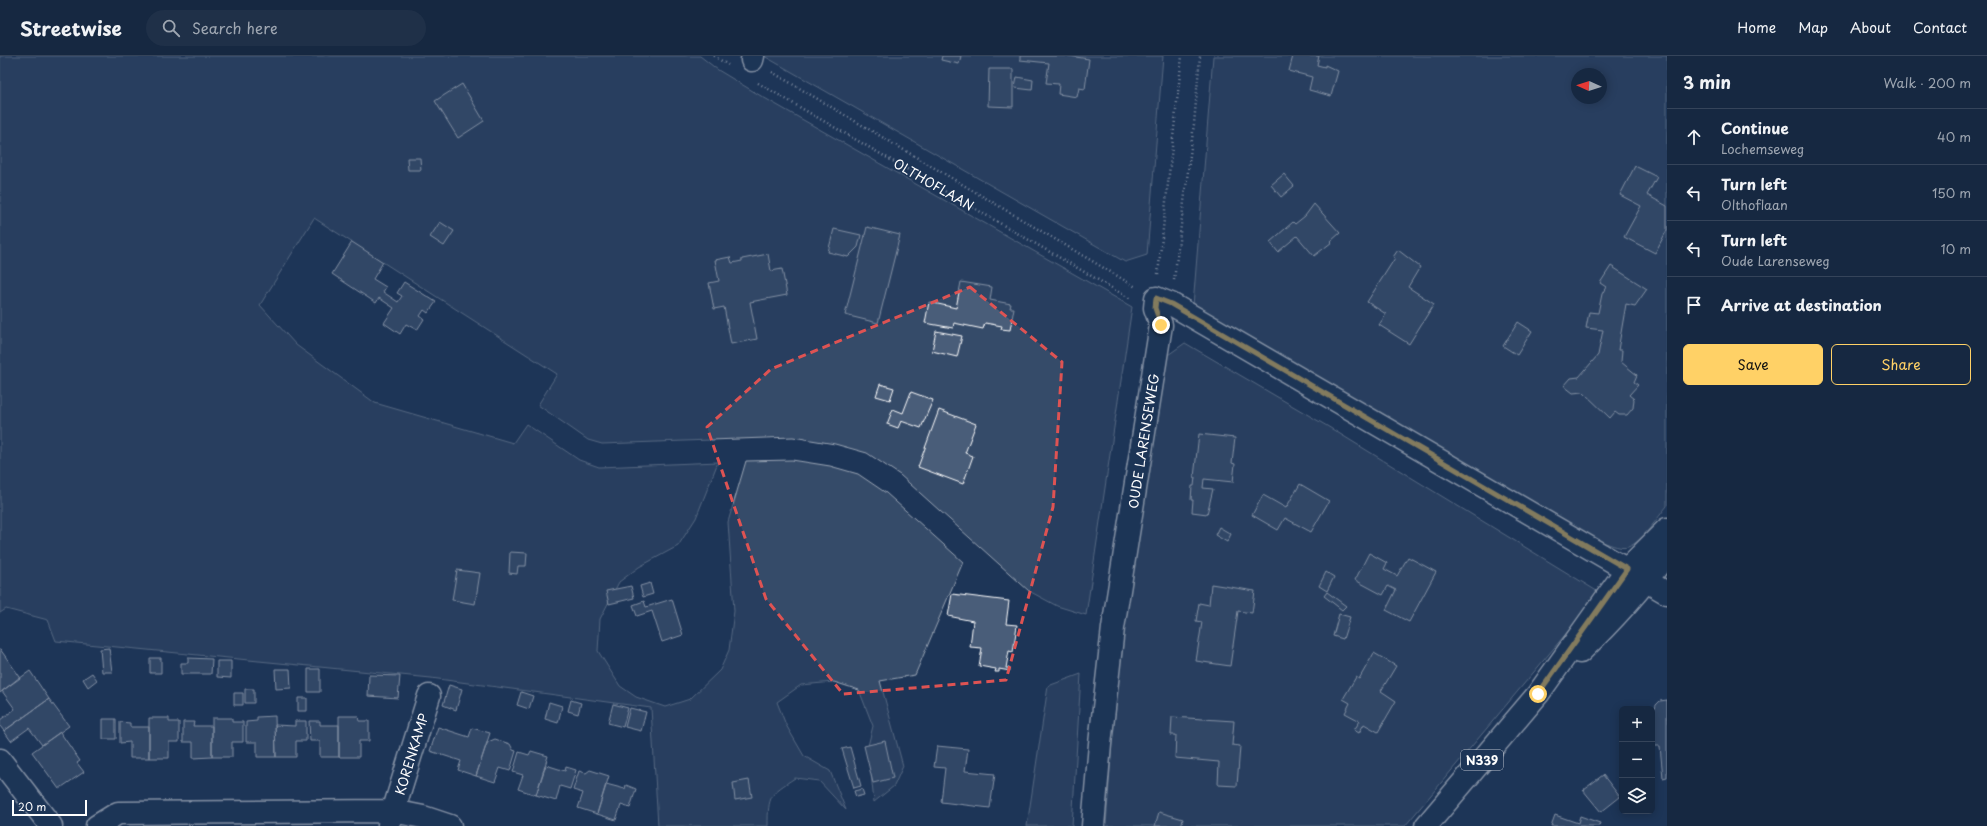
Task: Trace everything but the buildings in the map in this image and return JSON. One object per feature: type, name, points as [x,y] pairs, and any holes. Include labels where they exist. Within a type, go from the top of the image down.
[{"type":"street","points":[[1164,301],[1627,569],[1667,594]]},
{"type":"street","name":"OUDE LARENSEWEG","points":[[1093,826],[1100,744],[1113,628],[1161,325],[1155,308],[1164,301]]},
{"type":"street","name":"N339","points":[[1426,826],[1538,694],[1627,569],[1667,529]]},
{"type":"street","name":"N339","points":[[1538,694],[1613,620],[1647,582],[1667,554]]},
{"type":"street","name":"KORENKAMP","points":[[391,819],[429,696]]},
{"type":"street","points":[[2,766],[51,826]]},
{"type":"street","points":[[97,826],[118,813],[391,819],[422,817],[450,826]]},
{"type":"path","points":[[714,56],[731,67]]},
{"type":"path","points":[[1164,301],[1182,56]]},
{"type":"path","points":[[1164,301],[1194,124],[1200,56]]},
{"type":"path","name":"OLTHOFLAAN","points":[[753,66],[1164,301]]},
{"type":"path","name":"OLTHOFLAAN","points":[[753,66],[1139,304],[1164,301]]},
{"type":"highlighted area","points":[[970,287],[1062,362],[1053,507],[1006,680],[843,694],[766,599],[707,427],[771,369]]},
{"type":"shaded area","points":[[0,56],[700,56],[718,70],[761,96],[1132,307],[1086,615],[1057,606],[1029,591],[900,475],[867,453],[835,444],[793,437],[602,444],[588,440],[538,405],[557,374],[314,218],[260,305],[296,345],[375,403],[513,443],[526,424],[579,460],[599,467],[718,462],[696,518],[678,546],[639,567],[619,582],[600,619],[598,651],[620,686],[636,697],[665,707],[690,699],[720,670],[729,650],[734,611],[728,522],[746,461],[792,460],[830,466],[858,474],[886,493],[963,562],[915,675],[880,681],[903,766],[894,786],[874,802],[868,746],[873,726],[859,690],[834,682],[801,685],[777,702],[786,725],[804,756],[830,771],[846,810],[819,781],[795,778],[780,788],[772,796],[769,808],[768,826],[658,826],[651,708],[431,678],[56,641],[48,620],[6,609],[0,613]]},
{"type":"shaded area","points":[[764,56],[1163,56],[1147,255],[1125,262]]},
{"type":"shaded area","points":[[1213,56],[1667,56],[1667,506],[1644,535],[1628,547],[1617,547],[1575,529],[1193,306]]},
{"type":"shaded area","points":[[1185,343],[1327,426],[1600,593],[1405,826],[1106,826],[1117,672],[1165,357]]},
{"type":"shaded area","points":[[1081,674],[1072,826],[1027,826],[1048,686]]},
{"type":"route","points":[[1161,325],[1155,308],[1156,298],[1171,304],[1627,569],[1538,694]]}]
